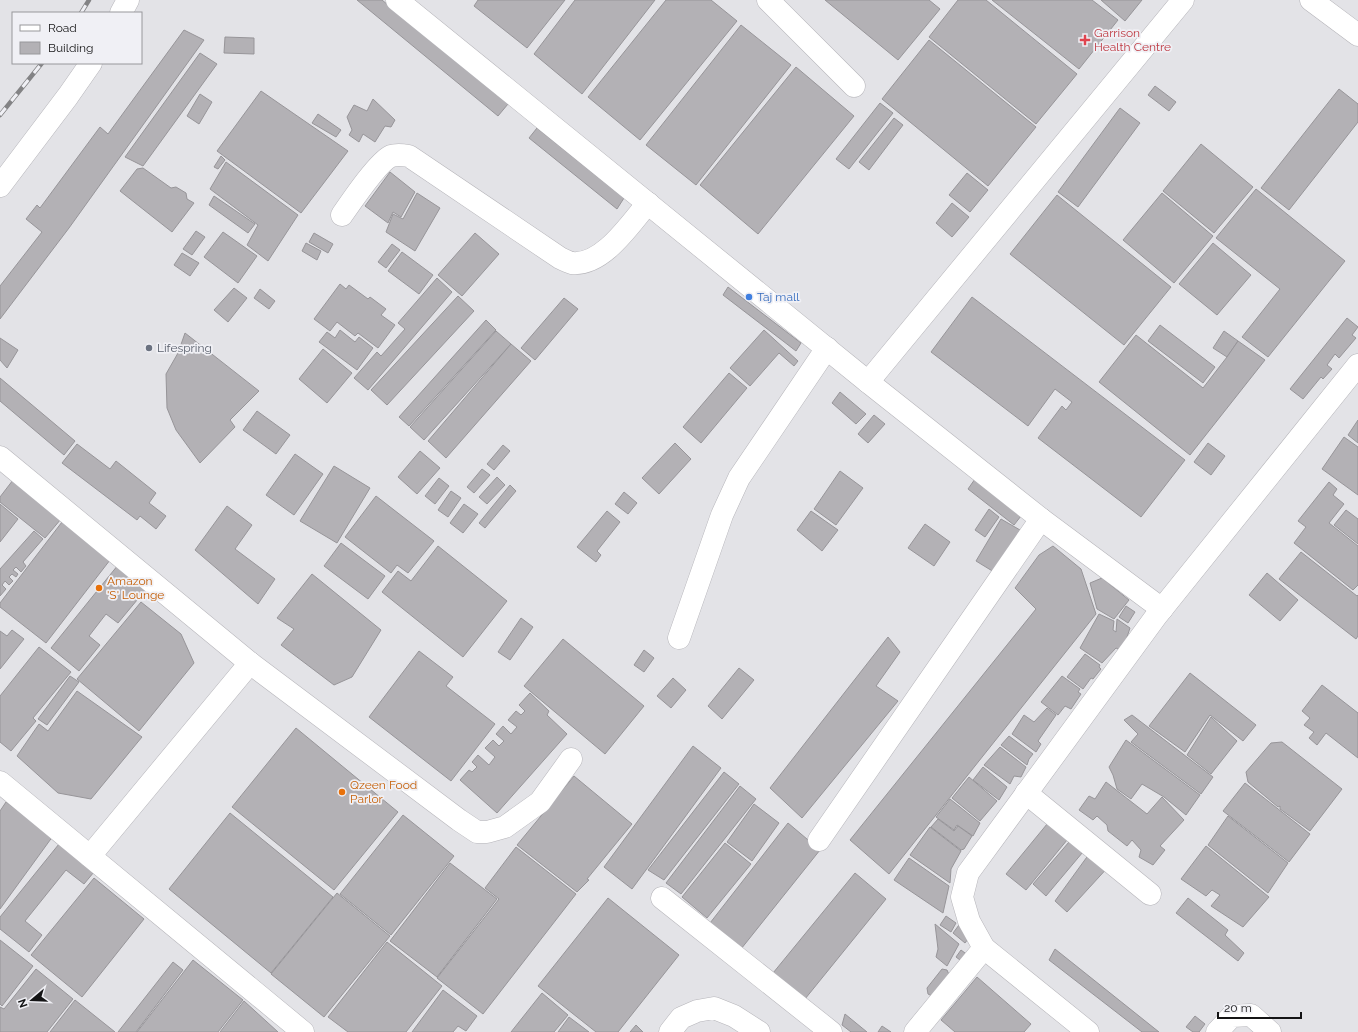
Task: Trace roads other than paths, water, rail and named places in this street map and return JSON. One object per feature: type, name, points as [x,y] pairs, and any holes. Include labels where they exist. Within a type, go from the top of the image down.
[{"type":"street","points":[[122,12],[128,0]]},
{"type":"street","points":[[397,0],[868,382],[1041,519],[1162,609]]},
{"type":"street","points":[[768,0],[854,86]]},
{"type":"street","points":[[868,382],[1183,0]]},
{"type":"street","points":[[1311,0],[1358,35]]},
{"type":"street","points":[[0,186],[90,64]]},
{"type":"street","points":[[342,215],[381,164],[391,156],[399,154],[409,156],[560,258],[571,263],[583,262],[596,257],[610,248],[648,203]]},
{"type":"street","points":[[679,638],[722,515],[740,478],[827,348]]},
{"type":"street","points":[[1088,1032],[984,948],[969,921],[962,897],[968,873],[1162,609],[1358,365]]},
{"type":"street","points":[[0,457],[250,662],[477,832],[487,832],[506,827],[540,802],[571,759]]},
{"type":"street","points":[[819,840],[1041,519]]},
{"type":"street","points":[[90,856],[250,662]]},
{"type":"street","points":[[0,782],[303,1032]]},
{"type":"street","points":[[1026,793],[1150,894]]},
{"type":"street","points":[[662,898],[831,1032]]},
{"type":"street","points":[[915,1032],[984,948]]},
{"type":"street","points":[[670,1032],[681,1018],[697,1011],[714,1008],[734,1016],[759,1032]]},
{"type":"street","points":[[1217,1032],[1232,1016],[1251,1015],[1270,1032]]},
{"type":"railway","points":[[82,12],[89,0]]},
{"type":"railway","points":[[0,115],[41,64]]},
{"type":"place","name":"Garrison Health Centre","points":[[1085,40]]},
{"type":"place","name":"Taj mall","points":[[749,297]]},
{"type":"place","name":"Lifespring","points":[[149,348]]},
{"type":"place","name":"Amazon 'S' Lounge","points":[[99,588]]},
{"type":"place","name":"Qzeen Food Parlor","points":[[342,792]]}]
